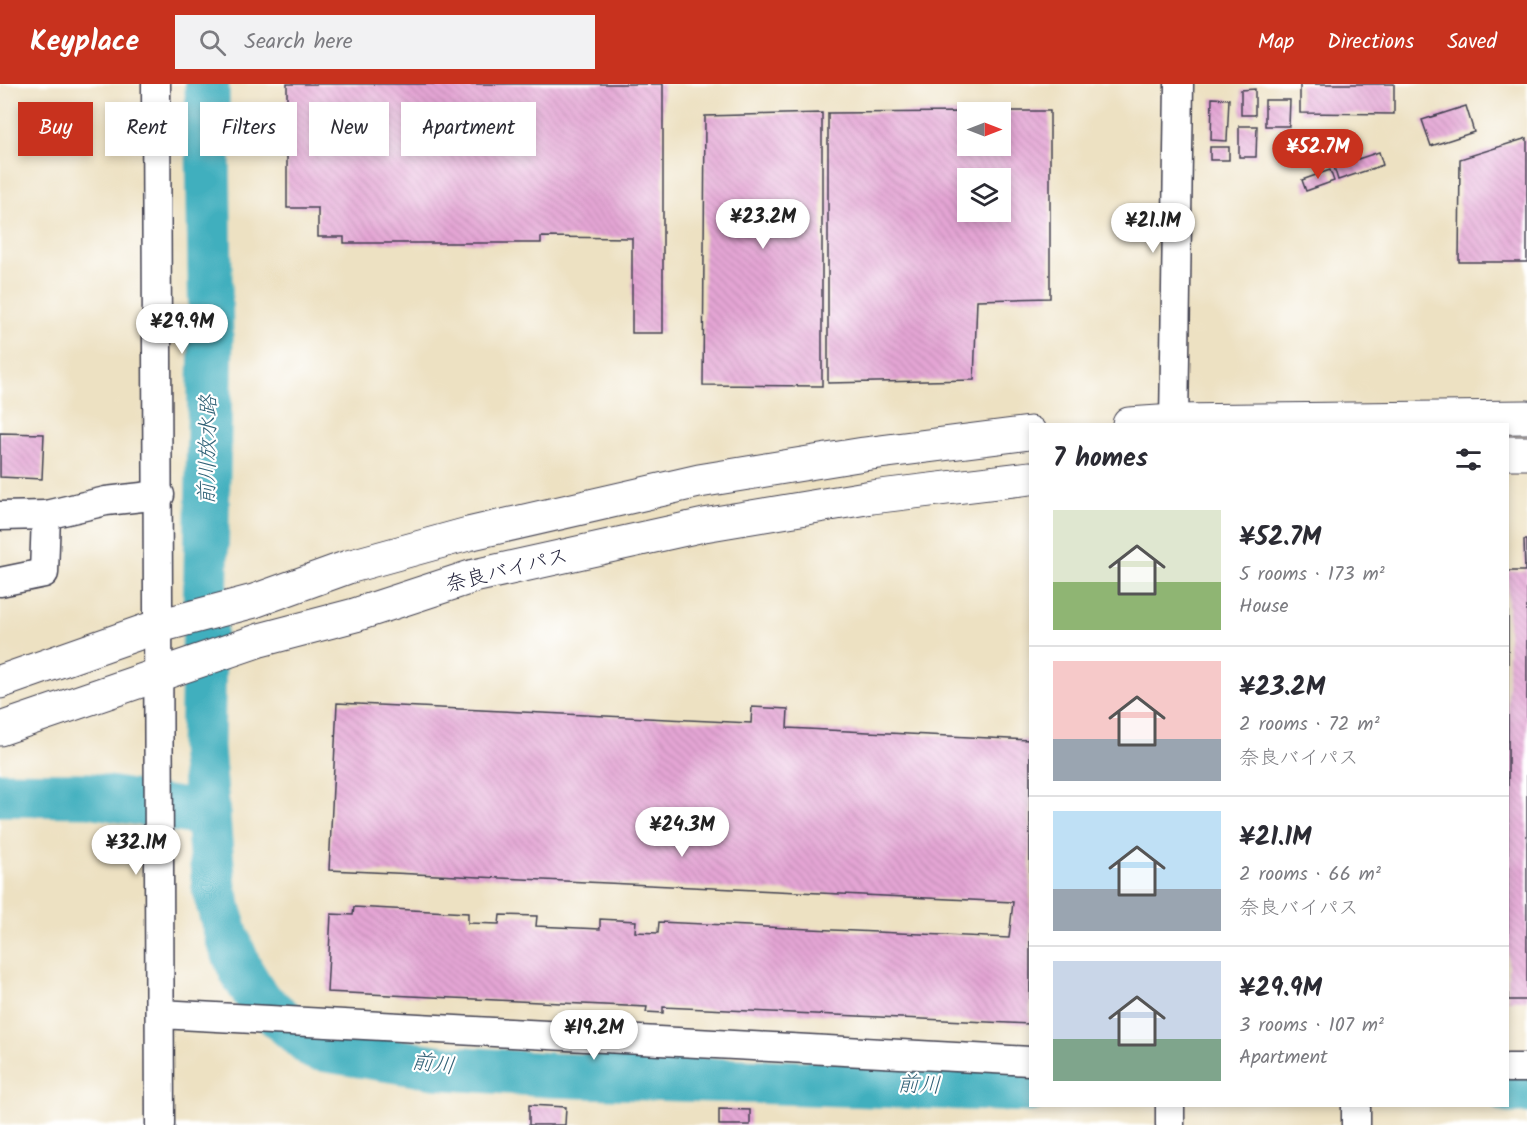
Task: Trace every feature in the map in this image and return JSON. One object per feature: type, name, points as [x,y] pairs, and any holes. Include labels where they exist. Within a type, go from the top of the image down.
[{"type":"highway","points":[[1174,423],[1527,417]]},
{"type":"highway","name":"奈良バイパス","points":[[0,682],[159,626],[254,601],[348,567],[468,534],[699,482],[864,454],[1029,433]]},
{"type":"highway","points":[[1509,453],[1527,453]]},
{"type":"highway","name":"奈良バイパス","points":[[0,729],[260,640],[355,615],[474,576],[704,525],[872,497],[1029,478]]},
{"type":"street","points":[[156,84],[160,495],[160,1125]]},
{"type":"street","points":[[1174,423],[1179,84]]},
{"type":"street","points":[[0,516],[46,515],[106,501],[160,495]]},
{"type":"street","points":[[0,582],[44,573],[46,515]]},
{"type":"street","points":[[160,1014],[1029,1061]]},
{"type":"street","points":[[1509,1068],[1527,1068]]},
{"type":"street","points":[[1170,1107],[1170,1125]]},
{"type":"street","points":[[1356,1107],[1356,1125]]},
{"type":"building","points":[[287,84],[663,84],[663,333],[632,333],[632,238],[541,237],[541,243],[344,243],[344,237],[318,237],[318,208],[287,208],[287,156],[297,156],[297,102],[287,102]]},
{"type":"building","points":[[1300,84],[1394,84],[1394,114],[1300,113]]},
{"type":"building","points":[[1255,89],[1255,115],[1241,115],[1241,90]]},
{"type":"building","points":[[1212,98],[1229,99],[1227,141],[1211,140]]},
{"type":"building","points":[[1265,100],[1290,100],[1289,126],[1265,126]]},
{"type":"building","points":[[1466,106],[1474,132],[1431,146],[1422,120]]},
{"type":"building","points":[[1011,111],[1050,111],[1050,298],[977,300],[974,380],[828,383],[828,113],[957,112],[957,156],[1011,156]]},
{"type":"building","points":[[822,113],[822,386],[703,385],[705,116]]},
{"type":"building","points":[[1239,126],[1257,126],[1256,157],[1239,157]]},
{"type":"building","points":[[1527,138],[1527,262],[1459,262],[1460,159]]},
{"type":"building","points":[[1210,147],[1229,147],[1229,160],[1210,160]]},
{"type":"building","points":[[1379,152],[1383,165],[1338,180],[1334,167]]},
{"type":"building","points":[[1330,170],[1334,181],[1306,191],[1302,180]]},
{"type":"building","points":[[0,433],[44,434],[42,479],[0,477]]},
{"type":"building","points":[[1524,540],[1527,540],[1527,1000],[1509,1000],[1509,571],[1525,571]]},
{"type":"building","points":[[337,703],[751,723],[752,707],[788,709],[787,728],[1029,740],[1029,1024],[663,1007],[663,1013],[646,1012],[647,1007],[327,992],[331,914],[353,915],[354,907],[468,913],[468,923],[499,924],[500,915],[537,916],[536,926],[600,929],[600,919],[636,921],[635,932],[658,933],[659,922],[1009,938],[1013,902],[329,870]]},
{"type":"building","points":[[529,1105],[566,1107],[565,1125],[529,1125]]},
{"type":"building","points":[[719,1109],[750,1110],[750,1125],[719,1125]]},
{"type":"waterway","name":"前川","points":[[207,84],[211,338],[202,748],[214,888],[227,937],[241,971],[258,999],[315,1048],[435,1067],[550,1075],[1029,1090]]},
{"type":"waterway","name":"前川","points":[[0,794],[90,795],[208,815]]},
{"type":"waterway","name":"前川","points":[[1509,1091],[1527,1091]]},
{"type":"water label","name":"前川放水路","points":[[209,450]]}]
